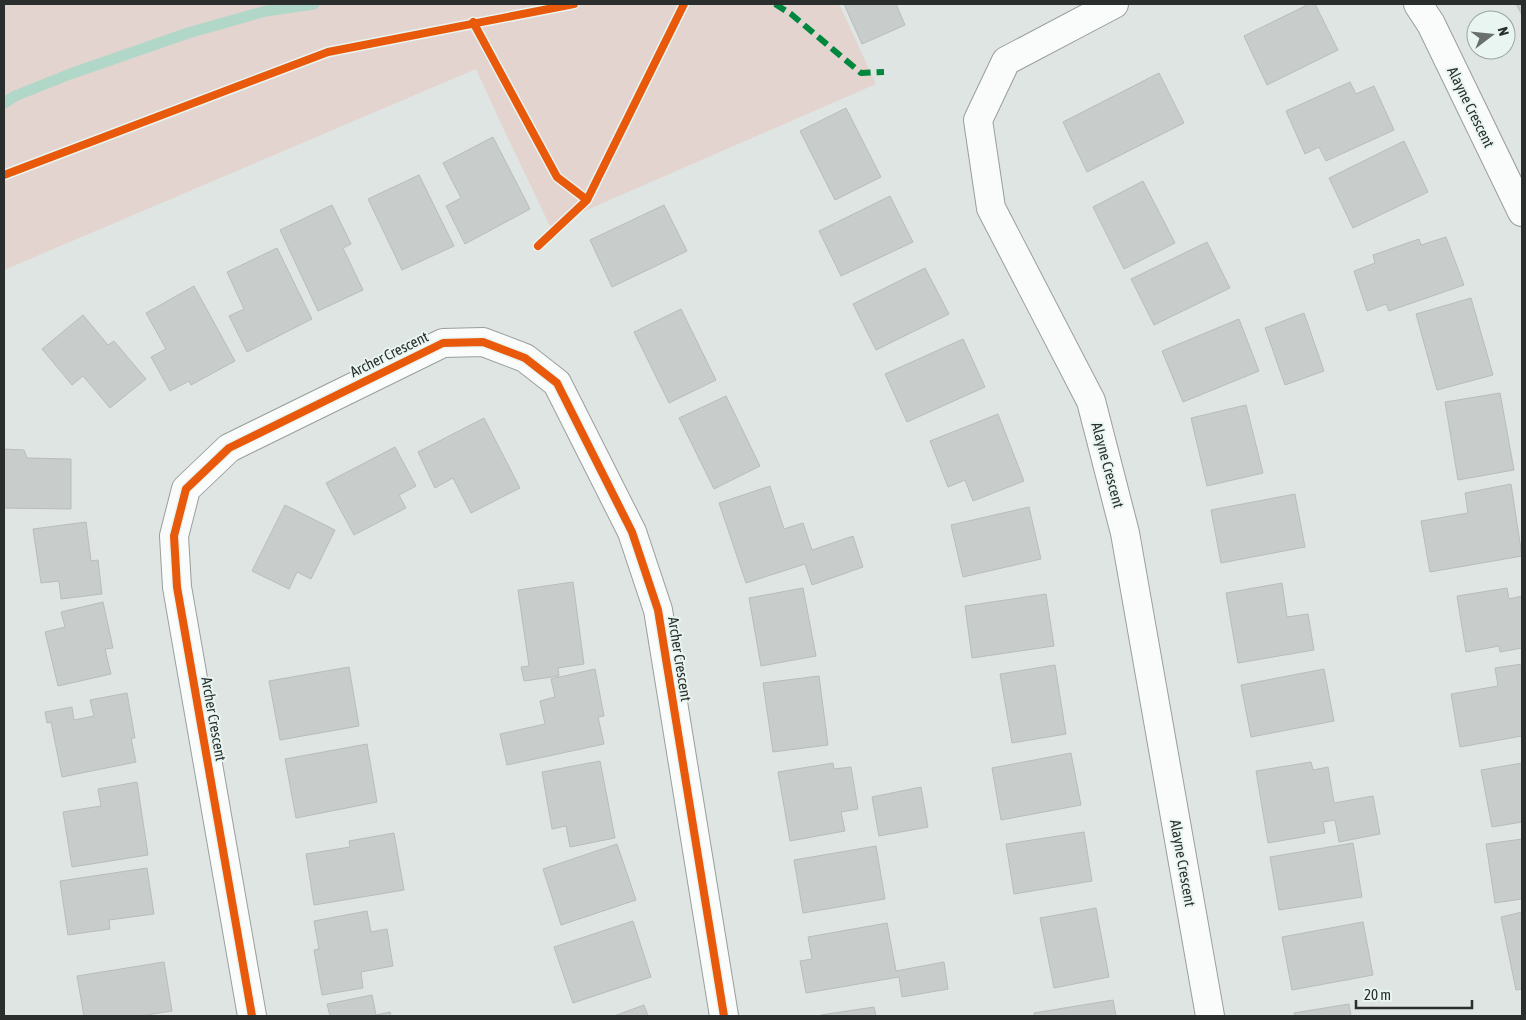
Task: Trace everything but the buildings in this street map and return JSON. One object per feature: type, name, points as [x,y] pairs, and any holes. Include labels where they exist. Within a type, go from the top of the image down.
[{"type":"street","name":"Alayne Crescent","points":[[1114,4],[1006,61],[978,120],[991,208],[1091,401],[1118,504],[1127,542],[1210,1016]]},
{"type":"street","name":"Alayne Crescent","points":[[1418,4],[1431,24],[1522,212]]},
{"type":"street","name":"Archer Crescent","points":[[252,1016],[177,587],[174,536],[186,490],[229,448],[442,342],[483,342],[526,358],[557,383],[632,532],[658,610],[724,1016]]},
{"type":"path","points":[[587,200],[684,4]]},
{"type":"shaded area","points":[[4,4],[839,4],[876,84],[550,226],[476,69],[4,270]]},
{"type":"waterway","points":[[4,103],[15,96],[70,74],[188,33],[266,11],[314,4]]},
{"type":"marked path","points":[[775,4],[791,14],[861,73],[884,72]]},
{"type":"cycle path","points":[[4,175],[328,52],[574,4]]},
{"type":"cycle path","points":[[538,246],[587,200],[684,4]]},
{"type":"cycle path","points":[[473,22],[557,177],[587,200]]},
{"type":"cycle path","points":[[252,1016],[177,587],[174,536],[186,489],[229,448],[443,343],[483,342],[525,358],[557,383],[632,532],[658,610],[724,1016]]}]
